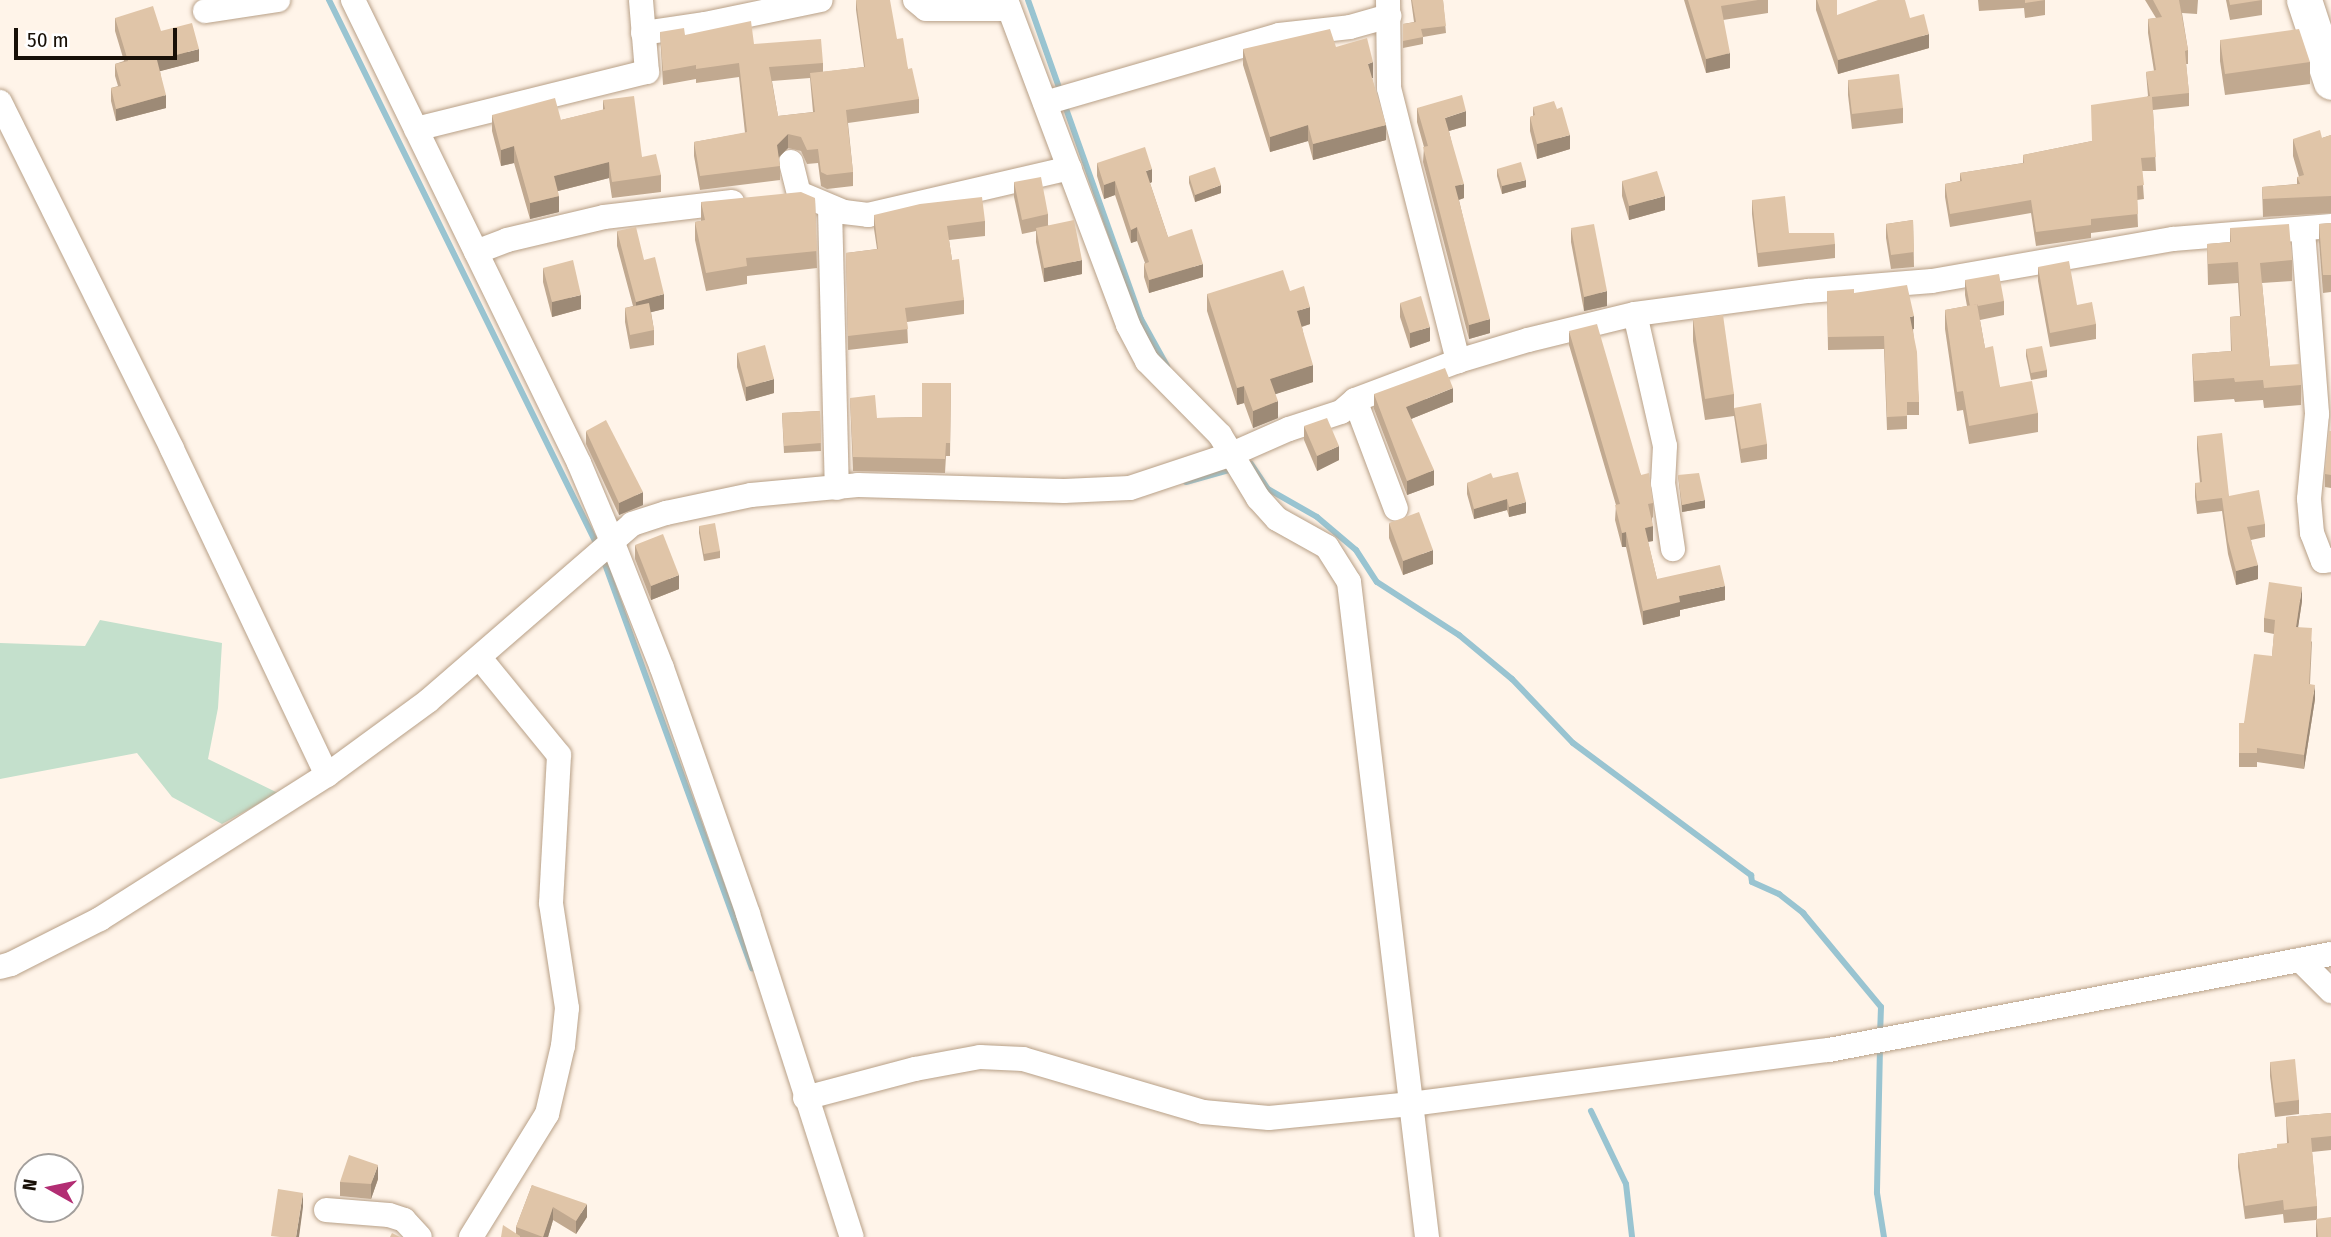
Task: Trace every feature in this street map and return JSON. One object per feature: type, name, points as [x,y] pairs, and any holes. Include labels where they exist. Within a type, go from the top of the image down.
[{"type":"street","points":[[205,11],[278,0]]},
{"type":"street","points":[[353,0],[579,463],[612,541],[662,668],[725,849],[852,1237]]},
{"type":"street","points":[[416,129],[646,72],[641,0]]},
{"type":"street","points":[[643,33],[705,24],[821,0]]},
{"type":"street","points":[[915,0],[926,9],[1007,5],[1128,325],[1147,361],[1160,377],[1202,415],[1232,454],[1258,498],[1277,519],[1327,547],[1349,582],[1427,1237]]},
{"type":"street","points":[[2304,0],[2331,82]]},
{"type":"street","points":[[1045,103],[1279,35],[1350,27],[1389,8],[1388,88],[1458,360]]},
{"type":"street","points":[[0,102],[163,429],[327,775]]},
{"type":"street","points":[[791,162],[799,193]]},
{"type":"street","points":[[476,252],[507,240],[604,217],[799,193],[830,208],[868,215],[1069,168]]},
{"type":"street","points":[[830,208],[837,488]]},
{"type":"street","points":[[0,967],[100,919],[327,775],[428,701],[632,524],[666,513],[751,495],[858,485],[1100,491],[1148,483],[1232,454],[1289,429],[1341,411],[1355,400],[1458,360],[1635,314],[1808,291],[1931,281],[2173,239],[2331,226]]},
{"type":"street","points":[[2303,230],[2317,414],[2309,499],[2311,522],[2323,561],[2331,560]]},
{"type":"street","points":[[1635,314],[1665,446],[1663,483],[1673,549]]},
{"type":"street","points":[[1355,400],[1396,509]]},
{"type":"street","points":[[471,1237],[547,1114],[563,1046],[567,1008],[551,903],[559,755],[480,658]]},
{"type":"street","points":[[805,1098],[915,1069],[980,1057],[1023,1059],[1158,1101],[1242,1117],[1269,1118],[1411,1104],[1829,1050],[2331,954]]},
{"type":"street","points":[[2300,960],[2331,991]]},
{"type":"street","points":[[326,1210],[389,1214],[404,1220],[420,1237]]},
{"type":"green space","points":[[100,620],[222,643],[218,708],[208,759],[278,793],[222,824],[172,797],[137,753],[0,779],[0,643],[85,646]]},
{"type":"building","points":[[856,0],[890,0],[897,39],[903,38],[908,69],[912,68],[919,99],[846,110],[853,172],[827,175],[821,172],[818,149],[807,150],[801,137],[788,134],[777,145],[780,166],[700,176],[694,142],[747,132],[739,63],[696,69],[696,65],[663,71],[660,32],[684,28],[685,35],[751,21],[754,44],[821,39],[823,63],[769,67],[778,116],[815,112],[810,73],[865,67]]},
{"type":"building","points":[[1412,0],[1443,0],[1446,26],[1421,29],[1423,37],[1403,41],[1403,24],[1416,22]]},
{"type":"building","points":[[1688,0],[1758,0],[1721,6],[1730,53],[1706,59]]},
{"type":"building","points":[[1817,0],[1837,0],[1837,15],[1878,0],[1905,0],[1910,18],[1924,14],[1929,34],[1838,60]]},
{"type":"building","points":[[2153,0],[2179,0],[2188,50],[2185,51],[2189,93],[2152,97],[2156,157],[2141,158],[2144,185],[2137,186],[2138,214],[2091,219],[2091,225],[2036,232],[2031,200],[1950,214],[1945,184],[1962,181],[1960,173],[2024,163],[2023,155],[2092,141],[2091,105],[2150,96],[2146,72],[2156,70],[2148,19],[2162,17]]},
{"type":"building","points":[[2229,0],[2262,0],[2230,5]]},
{"type":"building","points":[[153,6],[161,31],[192,23],[199,49],[157,60],[166,95],[116,109],[111,88],[121,86],[115,64],[128,61],[115,18]]},
{"type":"building","points":[[1330,29],[1336,47],[1367,38],[1373,62],[1368,64],[1386,125],[1313,144],[1308,125],[1270,137],[1243,49]]},
{"type":"building","points":[[2299,29],[2310,62],[2225,74],[2220,40]]},
{"type":"building","points":[[1899,74],[1903,108],[1852,114],[1848,80]]},
{"type":"building","points":[[1462,95],[1466,111],[1445,118],[1464,184],[1455,186],[1490,319],[1469,325],[1423,147],[1428,146],[1417,108]]},
{"type":"building","points":[[634,96],[642,157],[656,154],[661,175],[612,182],[609,162],[554,176],[559,196],[530,203],[514,146],[501,150],[492,115],[555,98],[561,120],[605,109],[603,100]]},
{"type":"building","points":[[1554,101],[1557,109],[1562,107],[1570,135],[1537,144],[1530,117],[1535,115],[1533,107]]},
{"type":"building","points":[[2320,130],[2322,138],[2331,135],[2331,196],[2263,199],[2262,187],[2300,184],[2297,177],[2304,175],[2293,139]]},
{"type":"building","points":[[1145,147],[1152,169],[1146,171],[1168,237],[1192,229],[1203,264],[1149,280],[1144,264],[1149,262],[1137,227],[1131,230],[1115,181],[1104,185],[1097,163]]},
{"type":"building","points":[[1521,162],[1526,180],[1502,186],[1497,169]]},
{"type":"building","points":[[1215,167],[1221,185],[1195,195],[1189,176]]},
{"type":"building","points":[[1657,171],[1665,196],[1629,206],[1622,181]]},
{"type":"building","points":[[1041,177],[1048,214],[1022,220],[1014,182]]},
{"type":"building","points":[[801,192],[815,198],[817,251],[746,258],[747,266],[706,273],[695,222],[705,220],[701,202]]},
{"type":"building","points":[[1785,196],[1789,233],[1834,233],[1835,244],[1758,253],[1752,200]]},
{"type":"building","points":[[982,197],[985,221],[947,226],[952,260],[959,259],[964,300],[905,308],[908,329],[848,336],[846,253],[878,249],[874,215],[920,204]]},
{"type":"building","points":[[1074,220],[1082,260],[1044,268],[1036,228]]},
{"type":"building","points":[[1913,220],[1914,252],[1891,255],[1886,224]]},
{"type":"building","points":[[2331,223],[2331,275],[2323,275],[2319,224]]},
{"type":"building","points":[[1594,224],[1607,291],[1584,297],[1571,228]]},
{"type":"building","points":[[2289,224],[2292,260],[2260,263],[2270,366],[2300,364],[2301,385],[2264,388],[2263,380],[2235,382],[2234,378],[2194,381],[2192,354],[2232,351],[2230,317],[2241,316],[2238,262],[2208,264],[2207,244],[2231,242],[2230,228]]},
{"type":"building","points":[[636,227],[644,260],[655,257],[664,294],[636,302],[617,231]]},
{"type":"building","points":[[573,260],[581,295],[552,302],[543,268]]},
{"type":"building","points":[[2069,261],[2077,305],[2092,302],[2096,324],[2050,333],[2038,267]]},
{"type":"building","points":[[1283,270],[1290,291],[1304,286],[1310,307],[1297,311],[1313,365],[1270,379],[1278,401],[1253,411],[1244,386],[1237,388],[1207,294]]},
{"type":"building","points":[[1999,274],[2004,301],[1970,306],[1965,280]]},
{"type":"building","points":[[1907,285],[1914,316],[1910,317],[1917,352],[1919,402],[1907,402],[1907,416],[1887,417],[1884,336],[1828,337],[1827,291],[1854,289],[1854,293]]},
{"type":"building","points":[[1421,296],[1430,327],[1410,333],[1400,303]]},
{"type":"building","points":[[649,303],[654,330],[630,335],[625,308]]},
{"type":"building","points":[[1977,304],[1985,348],[1993,346],[2000,387],[2032,381],[2038,413],[1969,426],[1963,391],[1957,392],[1945,310]]},
{"type":"building","points":[[1723,315],[1734,394],[1705,399],[1693,319]]},
{"type":"building","points":[[1597,324],[1641,475],[1649,473],[1653,503],[1648,504],[1653,526],[1645,528],[1657,579],[1720,565],[1725,586],[1679,596],[1680,602],[1643,611],[1626,532],[1622,533],[1615,505],[1620,504],[1569,331]]},
{"type":"building","points":[[765,345],[774,379],[746,387],[737,353]]},
{"type":"building","points":[[2042,346],[2047,370],[2031,373],[2026,349]]},
{"type":"building","points":[[1445,368],[1453,388],[1406,407],[1434,470],[1407,481],[1374,394]]},
{"type":"building","points":[[922,383],[951,383],[950,443],[946,443],[945,459],[853,457],[850,398],[875,395],[877,418],[922,417]]},
{"type":"building","points":[[1761,403],[1767,444],[1741,449],[1734,408]]},
{"type":"building","points":[[820,411],[821,443],[784,446],[782,413]]},
{"type":"building","points":[[1327,418],[1339,446],[1317,456],[1304,426]]},
{"type":"building","points":[[606,420],[643,492],[619,503],[586,431]]},
{"type":"building","points":[[2331,431],[2331,475],[2325,474]]},
{"type":"building","points":[[2222,433],[2229,496],[2259,490],[2265,524],[2247,527],[2258,565],[2236,571],[2228,541],[2222,498],[2197,501],[2195,483],[2202,482],[2197,436]]},
{"type":"building","points":[[1518,472],[1526,502],[1509,507],[1507,499],[1474,509],[1467,483],[1491,473],[1493,478]]},
{"type":"building","points":[[1699,473],[1705,500],[1682,505],[1678,475]]},
{"type":"building","points":[[1419,512],[1433,550],[1403,561],[1389,523]]},
{"type":"building","points":[[715,523],[720,551],[704,554],[699,526]]},
{"type":"building","points":[[663,534],[679,575],[651,586],[635,545]]},
{"type":"building","points":[[2269,582],[2302,587],[2296,627],[2312,628],[2309,684],[2315,685],[2304,755],[2257,748],[2257,753],[2239,753],[2239,723],[2244,723],[2254,654],[2272,656],[2275,620],[2264,618]]},
{"type":"building","points":[[2295,1059],[2299,1100],[2275,1103],[2270,1062]]},
{"type":"building","points":[[2331,1113],[2331,1136],[2311,1138],[2317,1206],[2284,1210],[2283,1200],[2245,1206],[2238,1154],[2277,1148],[2277,1144],[2289,1143],[2286,1117]]},
{"type":"building","points":[[349,1155],[378,1165],[371,1184],[340,1182]]},
{"type":"building","points":[[532,1185],[587,1204],[576,1221],[553,1207],[543,1237],[516,1227]]},
{"type":"building","points":[[278,1189],[303,1193],[296,1237],[271,1236]]},
{"type":"building","points":[[2331,1217],[2331,1237],[2318,1237],[2316,1219]]},
{"type":"building","points":[[503,1225],[520,1236],[520,1237],[501,1237]]},
{"type":"waterway","points":[[329,0],[598,547]]},
{"type":"waterway","points":[[1028,0],[1061,93]]},
{"type":"waterway","points":[[1064,103],[1141,319],[1167,366]]},
{"type":"waterway","points":[[1251,464],[1268,489],[1317,517],[1356,550],[1377,582],[1459,635],[1512,679],[1573,743],[1751,875],[1752,882],[1779,894],[1803,913],[1881,1007],[1880,1036]]},
{"type":"waterway","points":[[1186,482],[1233,469]]},
{"type":"waterway","points":[[602,556],[752,969]]},
{"type":"waterway","points":[[1880,1047],[1877,1193],[1884,1237]]},
{"type":"waterway","points":[[1591,1111],[1626,1184],[1632,1237]]}]
